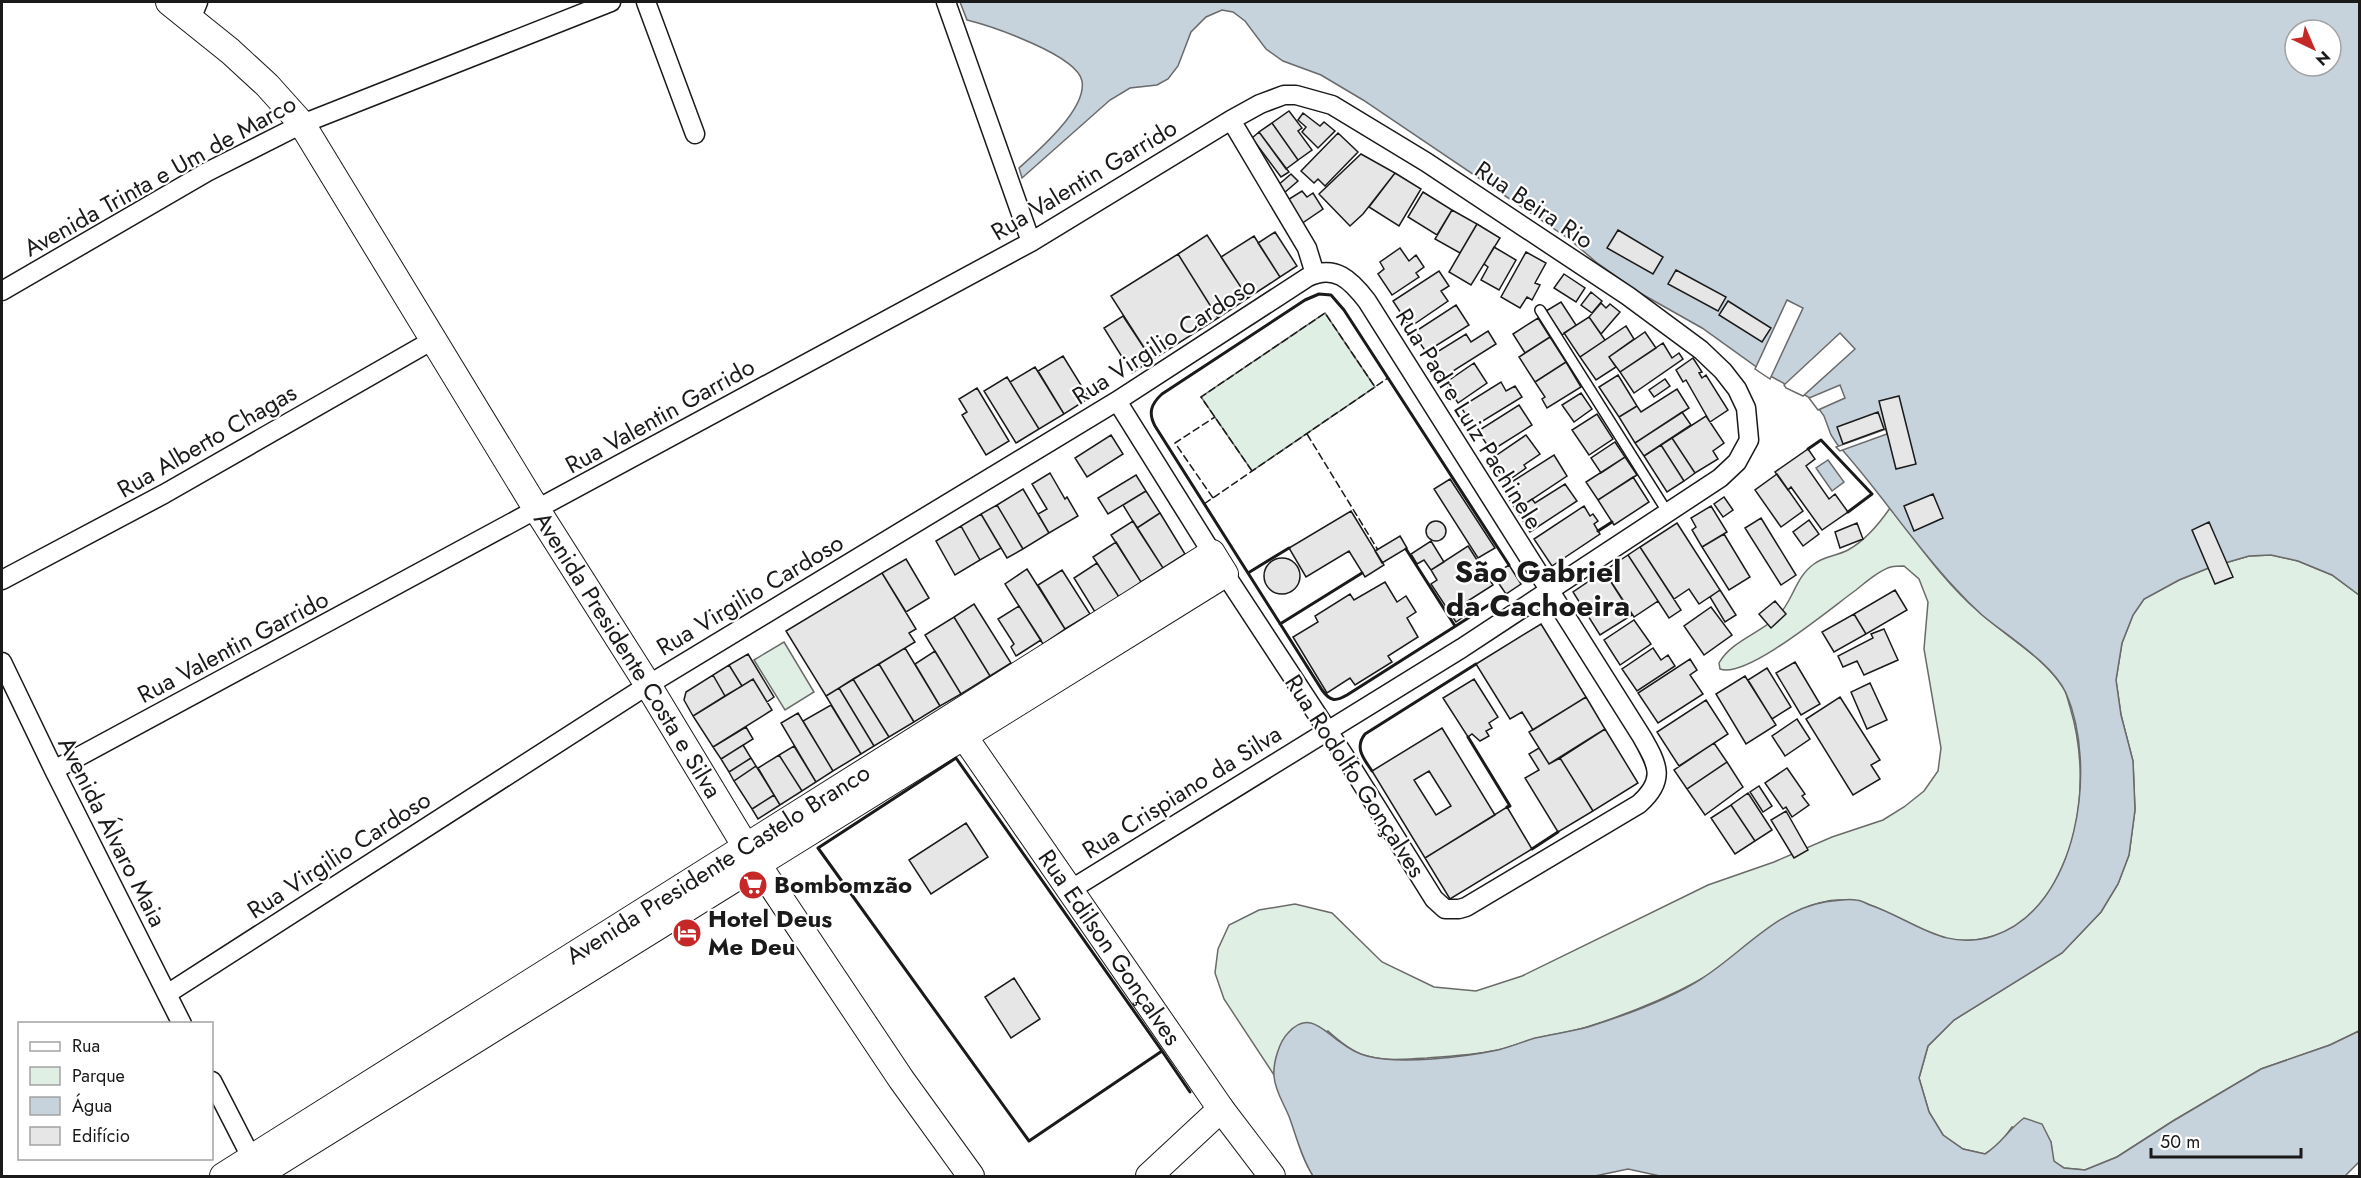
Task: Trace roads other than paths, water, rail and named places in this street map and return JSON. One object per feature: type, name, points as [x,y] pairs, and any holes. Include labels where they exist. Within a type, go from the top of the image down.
[{"type":"street","name":"Avenida Presidente Costa e Silva","points":[[169,2],[195,10],[302,124],[537,510],[648,685],[752,856],[901,1079],[971,1176]]},
{"type":"street","name":"Avenida Trinta e Um de Marco","points":[[2,291],[207,172],[302,124],[611,2]]},
{"type":"street","points":[[646,2],[695,134]]},
{"type":"street","points":[[946,2],[1031,242]]},
{"type":"street","name":"Rua Valentin Garrido","points":[[54,770],[1031,242],[1231,120],[1260,104],[1284,95]]},
{"type":"street","name":"Rua Beira Rio","points":[[1284,95],[1296,95],[1332,105],[1426,162],[1628,296],[1701,350],[1723,371],[1737,389]]},
{"type":"street","points":[[1231,120],[1307,248],[1315,274]]},
{"type":"street","name":"Rua Virgilio Cardoso","points":[[166,994],[648,685],[1117,400],[1315,274],[1335,273]]},
{"type":"street","name":"Rua Padre Luiz Pachinele","points":[[1335,273],[1353,284],[1367,301],[1650,751]]},
{"type":"street","name":"Rua Alberto Chagas","points":[[2,580],[164,494],[433,340]]},
{"type":"street","name":"Rua Crispiano da Silva","points":[[1070,890],[1462,648],[1728,471],[1745,450],[1749,440],[1746,408],[1737,389]]},
{"type":"street","name":"Rua Rodolfo Gonçalves","points":[[1117,400],[1218,564],[1434,899],[1445,909],[1466,907],[1639,804],[1656,785],[1655,763],[1650,751]]},
{"type":"street","name":"Avenida Presidente Castelo Branco","points":[[224,1176],[256,1172],[752,856],[1218,564]]},
{"type":"street","name":"Avenida Álvaro Maia","points":[[2,662],[181,1022]]},
{"type":"street","name":"Rua Edilson Gonçalves","points":[[958,727],[1221,1109],[1272,1176]]},
{"type":"street","points":[[213,1083],[256,1172]]},
{"type":"street","points":[[1149,1176],[1221,1109]]},
{"type":"lane","points":[[1540,310],[1668,513]]},
{"type":"water","points":[[960,2],[2359,2],[2359,595],[2332,575],[2298,561],[2271,555],[2249,556],[2211,567],[2179,580],[2144,599],[2133,615],[2122,643],[2116,680],[2121,715],[2133,761],[2135,810],[2129,855],[2118,884],[2101,912],[2062,953],[1954,1020],[1928,1046],[1919,1078],[1929,1112],[1943,1135],[1963,1149],[1985,1154],[2024,1118],[2042,1124],[2051,1142],[2054,1161],[2064,1168],[2085,1170],[2117,1157],[2261,1069],[2330,1045],[2359,1031],[2359,1162],[2345,1176],[1660,1176],[1628,1169],[1595,1176],[1313,1176],[1278,1093],[1274,1076],[1279,1047],[1288,1033],[1302,1023],[1315,1024],[1350,1049],[1381,1059],[1414,1060],[1468,1055],[1498,1050],[1535,1038],[1588,1027],[1661,1000],[1688,987],[1716,969],[1775,923],[1807,907],[1825,902],[1845,899],[1860,900],[1930,932],[1959,940],[1975,940],[1993,936],[2022,921],[2045,896],[2062,866],[2074,831],[2080,795],[2080,758],[2076,723],[2066,693],[2059,682],[2040,661],[1978,612],[1939,570],[1837,444],[1824,416],[1812,399],[1765,373],[1702,328],[1640,293],[1596,262],[1569,239],[1363,100],[1321,75],[1283,61],[1266,49],[1245,21],[1233,12],[1222,10],[1206,17],[1191,32],[1178,66],[1168,79],[1157,85],[1130,88],[1110,100],[1022,178],[1019,168],[1060,129],[1077,104],[1082,92],[1082,81],[1077,71],[1065,61],[1032,43],[967,20]]},
{"type":"water","points":[[1828,460],[1844,482],[1832,491],[1816,468]]},
{"type":"place","name":"Bombomzão","points":[[753,885]]},
{"type":"place","name":"Hotel Deus Me Deu","points":[[687,933]]},
{"type":"district","name":"São Gabriel da Cachoeira","points":[[1538,589]]}]
